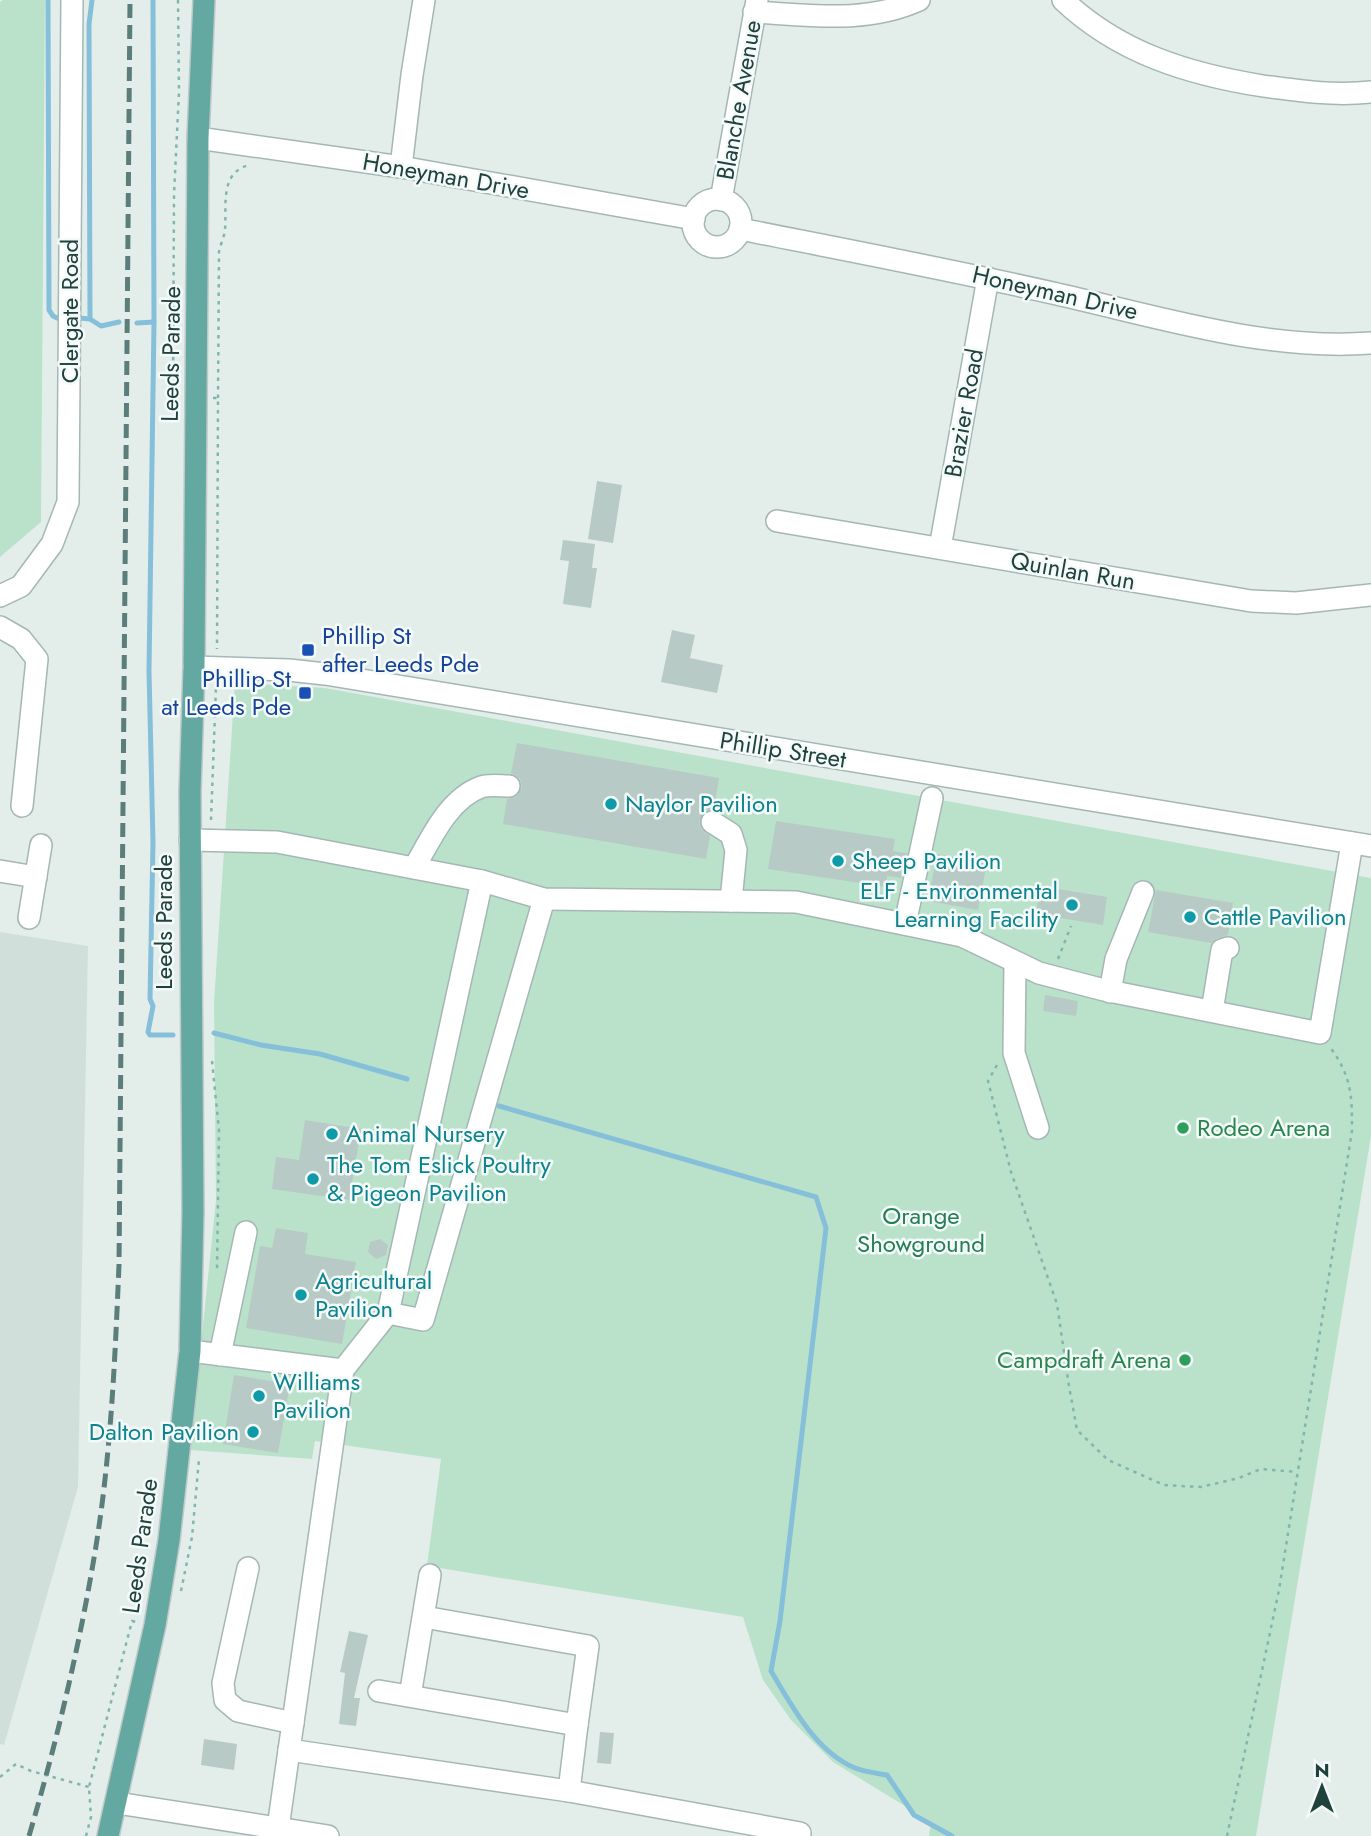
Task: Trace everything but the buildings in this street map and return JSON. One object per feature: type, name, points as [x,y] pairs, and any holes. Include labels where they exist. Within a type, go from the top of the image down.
[{"type":"main road","name":"Leeds Parade","points":[[108,1836],[155,1625],[167,1552],[190,1351],[193,1211],[190,840],[198,138],[204,0]]},
{"type":"street","name":"Clergate Road","points":[[0,596],[21,586],[52,544],[68,502],[72,0]]},
{"type":"street","points":[[401,167],[424,0]]},
{"type":"street","points":[[756,6],[846,17],[883,13],[919,0]]},
{"type":"street","points":[[1063,0],[1091,24],[1113,38],[1170,65],[1230,80],[1298,91],[1334,94],[1371,92]]},
{"type":"street","name":"Blanche Avenue","points":[[721,200],[756,6]]},
{"type":"street","name":"Honeyman Drive","points":[[198,138],[401,167],[694,219]]},
{"type":"street","points":[[721,200],[733,205],[737,211],[740,216],[740,229],[735,239],[726,245],[710,246],[697,236],[694,219],[698,210],[706,203],[721,200]]},
{"type":"street","name":"Honeyman Drive","points":[[740,229],[988,278],[1228,332],[1313,343],[1371,343]]},
{"type":"street","name":"Brazier Road","points":[[940,548],[988,278]]},
{"type":"street","name":"Quinlan Run","points":[[777,520],[1251,601],[1296,603],[1371,595]]},
{"type":"street","points":[[0,627],[22,639],[37,659],[22,806]]},
{"type":"street","name":"Phillip Street","points":[[194,667],[325,674],[1362,845]]},
{"type":"street","points":[[414,868],[443,820],[461,798],[483,786],[509,786]]},
{"type":"street","points":[[905,924],[932,798]]},
{"type":"street","points":[[712,822],[731,834],[736,850],[731,901]]},
{"type":"street","points":[[190,840],[277,842],[482,881],[544,899],[796,902],[962,936],[1050,976],[1110,992],[1320,1033],[1362,845]]},
{"type":"street","points":[[29,918],[41,845]]},
{"type":"street","points":[[0,874],[36,877]]},
{"type":"street","points":[[278,1828],[343,1370],[387,1313],[482,881]]},
{"type":"street","points":[[1110,992],[1116,958],[1143,892]]},
{"type":"street","points":[[387,1313],[423,1320],[544,899]]},
{"type":"street","points":[[1212,1012],[1222,950],[1228,948]]},
{"type":"street","points":[[1015,962],[1013,1053],[1038,1128]]},
{"type":"street","points":[[220,1354],[246,1232]]},
{"type":"street","points":[[190,1351],[343,1370]]},
{"type":"street","points":[[248,1568],[223,1683],[225,1700],[238,1711],[293,1723]]},
{"type":"street","points":[[410,1696],[430,1575]]},
{"type":"street","points":[[424,1617],[588,1646],[569,1791]]},
{"type":"street","points":[[379,1691],[577,1725]]},
{"type":"street","points":[[289,1750],[569,1791],[800,1833]]},
{"type":"street","points":[[117,1803],[328,1836]]},
{"type":"path","points":[[177,0],[179,92],[174,194],[173,397],[196,398]]},
{"type":"path","points":[[218,398],[219,252],[225,232],[226,192],[238,169],[246,165],[256,165]]},
{"type":"path","points":[[1050,976],[1071,926]]},
{"type":"path","points":[[1227,1836],[1279,1590],[1352,1131],[1352,1092],[1341,1063],[1320,1033]]},
{"type":"path","points":[[1014,1035],[988,1081],[1011,1172],[1057,1304],[1077,1430],[1108,1460],[1164,1485],[1202,1487],[1239,1478],[1261,1469],[1297,1472]]},
{"type":"path","points":[[473,1146],[516,1177]]},
{"type":"path","points":[[0,1777],[16,1764],[31,1771],[89,1787]]},
{"type":"shaded area","points":[[0,932],[88,946],[78,1487],[4,1745],[0,1744]]},
{"type":"green space","points":[[45,0],[41,522],[0,557],[0,2]]},
{"type":"green space","name":"Orange Showground","points":[[235,683],[325,688],[1371,878],[1371,1136],[1256,1836],[929,1836],[931,1822],[833,1762],[791,1720],[763,1680],[743,1617],[427,1566],[441,1459],[315,1441],[312,1459],[190,1450],[216,1200],[214,1002]]},
{"type":"waterway","points":[[48,0],[49,310],[57,318]]},
{"type":"waterway","points":[[90,319],[89,24],[92,0]]},
{"type":"waterway","points":[[153,0],[154,322]]},
{"type":"waterway","points":[[79,318],[90,319],[101,326],[119,322]]},
{"type":"waterway","points":[[137,323],[154,322],[149,671],[153,842],[150,999],[153,1006],[148,1032],[150,1035],[173,1035]]},
{"type":"waterway","points":[[214,1033],[261,1045],[320,1054],[407,1079]]},
{"type":"waterway","points":[[499,1106],[816,1197],[826,1228],[780,1621],[771,1671],[806,1726],[828,1751],[855,1768],[887,1775],[914,1815],[952,1836]]},
{"type":"railway","points":[[29,1836],[67,1692],[90,1583],[109,1441],[114,1371],[119,1265],[130,0]]},
{"type":"place","name":"Phillip St after Leeds Pde","points":[[308,650]]},
{"type":"place","name":"Phillip St at Leeds Pde","points":[[305,693]]},
{"type":"place","name":"Naylor Pavilion","points":[[611,804]]},
{"type":"place","name":"Sheep Pavilion","points":[[838,861]]},
{"type":"place","name":"ELF - Environmental Learning Facility","points":[[1072,905]]},
{"type":"place","name":"Cattle Pavilion","points":[[1190,917]]},
{"type":"place","name":"Rodeo Arena","points":[[1183,1128]]},
{"type":"place","name":"Animal Nursery","points":[[332,1134]]},
{"type":"place","name":"The Tom Eslick Poultry & Pigeon Pavilion","points":[[313,1179]]},
{"type":"place","name":"Agricultural Pavilion","points":[[301,1295]]},
{"type":"place","name":"Campdraft Arena","points":[[1185,1360]]},
{"type":"place","name":"Williams Pavilion","points":[[259,1396]]},
{"type":"place","name":"Dalton Pavilion","points":[[253,1432]]}]
